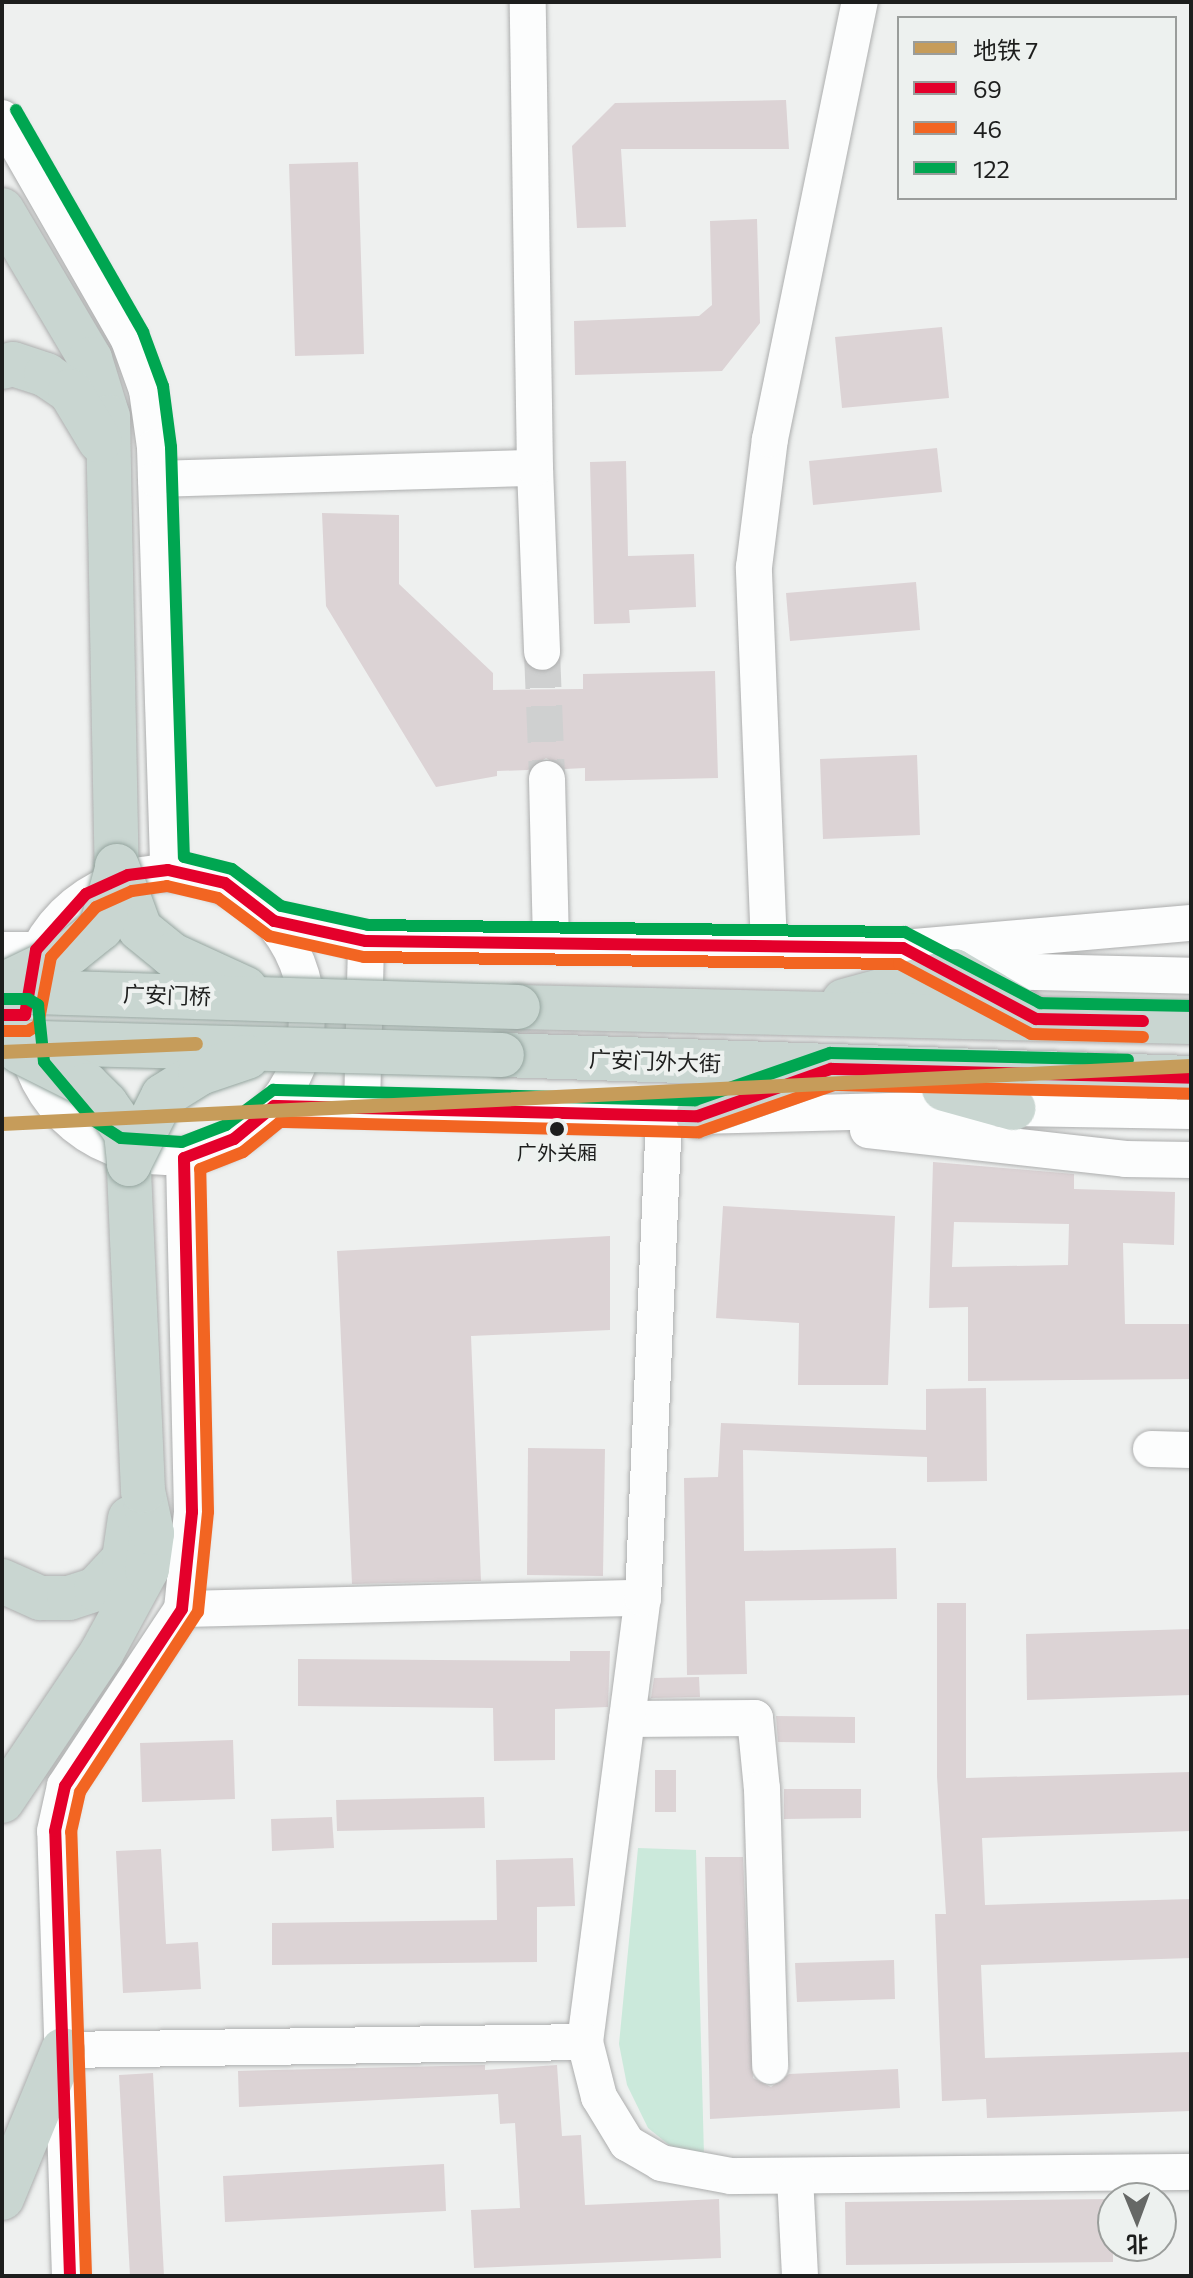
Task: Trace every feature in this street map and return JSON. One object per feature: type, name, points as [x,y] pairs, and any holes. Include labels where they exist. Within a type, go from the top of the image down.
[{"type":"highway","points":[[2,210],[90,359],[108,417],[106,452],[117,866],[101,928],[71,952],[8,1028]]},
{"type":"highway","points":[[2,367],[13,364],[46,375],[70,391],[106,452]]},
{"type":"highway","points":[[117,866],[140,929],[172,955],[265,997]]},
{"type":"highway","points":[[797,1013],[954,971],[1036,1019]]},
{"type":"highway","name":"广安门桥","points":[[8,1028],[265,997],[797,1013]]},
{"type":"highway","points":[[797,1013],[1191,1022]]},
{"type":"highway","points":[[8,1028],[271,1050]]},
{"type":"highway","points":[[2,1801],[131,1605],[147,1569],[152,1533],[143,1491],[126,1133],[87,1085],[8,1028]]},
{"type":"highway","points":[[129,1164],[163,1096],[200,1073],[271,1050]]},
{"type":"highway","name":"广安门外大街","points":[[271,1050],[502,1055],[880,1071],[1191,1078]]},
{"type":"highway","points":[[700,1116],[831,1069]]},
{"type":"highway","points":[[880,1071],[1013,1108]]},
{"type":"highway","points":[[2,1581],[40,1598],[69,1598],[96,1589],[124,1559],[131,1515],[143,1491]]},
{"type":"highway","points":[[2,2198],[63,2050]]},
{"type":"street","points":[[528,2],[535,468],[542,652]]},
{"type":"street","points":[[769,946],[754,567],[770,439],[860,2]]},
{"type":"street","points":[[2,118],[129,340],[147,390],[156,479],[168,870]]},
{"type":"street","points":[[156,479],[535,468]]},
{"type":"street","points":[[547,779],[551,944]]},
{"type":"street","points":[[168,870],[225,883],[274,921],[299,961],[308,1021],[299,1064],[274,1106],[234,1139],[184,1158],[116,1154],[82,1132],[8,1028],[19,950],[86,894],[128,875],[168,870]]},
{"type":"street","points":[[274,921],[366,941],[903,948],[1191,923]]},
{"type":"street","points":[[362,1108],[366,941]]},
{"type":"street","points":[[903,948],[954,971],[1191,976]]},
{"type":"street","points":[[274,1106],[700,1116],[1013,1108],[1191,1111]]},
{"type":"street","points":[[700,1116],[1125,1159],[1191,1160]]},
{"type":"street","points":[[700,1116],[643,1598],[585,2042],[599,2097],[627,2143],[661,2163],[731,2176],[1191,2172]]},
{"type":"street","points":[[70,2276],[63,2050],[53,1877],[55,1831],[65,1786],[182,1609],[192,1512],[184,1158]]},
{"type":"street","points":[[1151,1449],[1191,1450]]},
{"type":"street","points":[[182,1609],[643,1598]]},
{"type":"street","points":[[627,1719],[755,1718],[762,1789],[770,2066]]},
{"type":"street","points":[[63,2050],[585,2042]]},
{"type":"street","points":[[795,2177],[800,2276]]},
{"type":"green space","points":[[638,1848],[696,1850],[704,2156],[673,2148],[648,2128],[627,2085],[619,2044]]},
{"type":"building","points":[[786,100],[789,149],[621,149],[626,227],[577,228],[572,146],[615,103]]},
{"type":"building","points":[[358,162],[364,354],[295,356],[289,164]]},
{"type":"building","points":[[757,219],[760,323],[722,371],[575,375],[574,321],[699,316],[712,305],[710,221]]},
{"type":"building","points":[[942,327],[949,398],[842,408],[835,337]]},
{"type":"building","points":[[937,448],[942,492],[813,505],[809,461]]},
{"type":"building","points":[[626,461],[628,556],[694,554],[696,607],[629,610],[630,623],[594,624],[590,462]]},
{"type":"building","points":[[322,513],[399,515],[399,584],[493,673],[493,690],[583,689],[583,674],[715,671],[718,778],[585,781],[585,768],[565,769],[546,758],[528,770],[497,771],[497,776],[436,787],[326,606]]},
{"type":"building","points":[[916,582],[920,630],[790,641],[786,593]]},
{"type":"building","points":[[917,755],[920,835],[823,839],[820,759]]},
{"type":"building","points":[[933,1162],[1074,1174],[1074,1189],[1175,1192],[1174,1245],[1123,1243],[1125,1324],[1191,1324],[1191,1379],[968,1381],[968,1307],[929,1308]],"holes":[[[954,1222],[1069,1224],[1068,1265],[952,1267]]]},
{"type":"building","points":[[723,1206],[895,1216],[888,1385],[798,1385],[799,1323],[716,1318]]},
{"type":"building","points":[[610,1236],[610,1330],[471,1336],[481,1581],[352,1584],[337,1251]]},
{"type":"building","points":[[986,1388],[987,1481],[927,1482],[927,1457],[743,1450],[744,1551],[896,1548],[897,1599],[745,1601],[747,1674],[687,1675],[684,1478],[718,1477],[721,1423],[926,1430],[926,1389]]},
{"type":"building","points":[[528,1448],[605,1449],[603,1576],[527,1575]]},
{"type":"building","points":[[937,1603],[966,1603],[966,1778],[1191,1772],[1191,1831],[982,1838],[985,1905],[1191,1899],[1191,1958],[981,1965],[985,2058],[1191,2052],[1191,2111],[987,2118],[986,2099],[942,2101],[935,1914],[946,1914],[937,1777]]},
{"type":"building","points":[[1191,1629],[1191,1695],[1027,1700],[1026,1634]]},
{"type":"building","points":[[570,1651],[610,1651],[608,1707],[555,1709],[555,1760],[494,1761],[493,1708],[298,1706],[298,1659],[570,1661]]},
{"type":"building","points":[[699,1677],[700,1697],[651,1698],[654,1678]]},
{"type":"building","points":[[776,1716],[855,1717],[855,1743],[778,1742]]},
{"type":"building","points":[[233,1740],[235,1799],[142,1802],[140,1743]]},
{"type":"building","points":[[655,1770],[676,1770],[676,1812],[655,1812]]},
{"type":"building","points":[[784,1789],[861,1789],[861,1818],[784,1819]]},
{"type":"building","points":[[484,1797],[485,1828],[337,1831],[336,1800]]},
{"type":"building","points":[[332,1817],[334,1848],[272,1851],[271,1819]]},
{"type":"building","points":[[161,1849],[166,1944],[198,1942],[201,1989],[123,1993],[116,1851]]},
{"type":"building","points":[[705,1857],[743,1857],[753,2078],[771,2087],[789,2074],[898,2069],[900,2108],[710,2119]]},
{"type":"building","points":[[573,1858],[575,1906],[537,1907],[537,1962],[272,1965],[272,1923],[497,1920],[496,1860]]},
{"type":"building","points":[[894,1960],[895,1999],[797,2002],[795,1963]]},
{"type":"building","points":[[485,2065],[485,2070],[557,2065],[562,2136],[581,2135],[585,2205],[719,2199],[721,2258],[474,2268],[471,2210],[520,2208],[515,2123],[500,2124],[498,2094],[239,2107],[238,2071]]},
{"type":"building","points":[[153,2073],[164,2276],[130,2276],[119,2075]]},
{"type":"building","points":[[444,2164],[446,2211],[225,2222],[223,2176]]},
{"type":"building","points":[[1097,2199],[1097,2262],[1113,2262],[846,2265],[845,2202]]},
{"type":"tunnel","points":[[542,652],[547,779]]},
{"type":"metro line","name":"7","points":[[2,1052],[196,1044]]},
{"type":"metro line","name":"7","points":[[2,1124],[1191,1066]]},
{"type":"transit line","name":"122","points":[[16,110],[143,332],[163,386],[171,447],[184,857],[232,869],[281,906],[368,925],[905,932],[1040,1003],[1191,1006]]},
{"type":"transit line","name":"69","points":[[2,1015],[25,1015],[36,950],[86,894],[128,875],[168,870],[225,883],[274,921],[366,941],[903,948],[1036,1019],[1143,1021]]},
{"type":"transit line","name":"46","points":[[2,1031],[28,1031],[38,1025],[51,957],[96,907],[132,891],[167,886],[218,898],[269,936],[364,957],[899,964],[1031,1034],[1143,1037]]},
{"type":"transit line","name":"122","points":[[2,999],[28,999],[38,1005],[44,1062],[93,1120],[121,1138],[182,1142],[226,1125],[273,1090],[695,1100],[830,1053],[1128,1060]]},
{"type":"transit line","name":"69","points":[[70,2276],[55,1831],[65,1786],[182,1609],[192,1512],[184,1158],[234,1139],[274,1106],[698,1116],[831,1069],[1191,1078]]},
{"type":"transit line","name":"46","points":[[86,2275],[71,1832],[80,1792],[198,1612],[208,1512],[200,1169],[243,1152],[280,1122],[699,1132],[834,1085],[1191,1094]]},
{"type":"place","name":"广外关厢","points":[[557,1129]]}]
